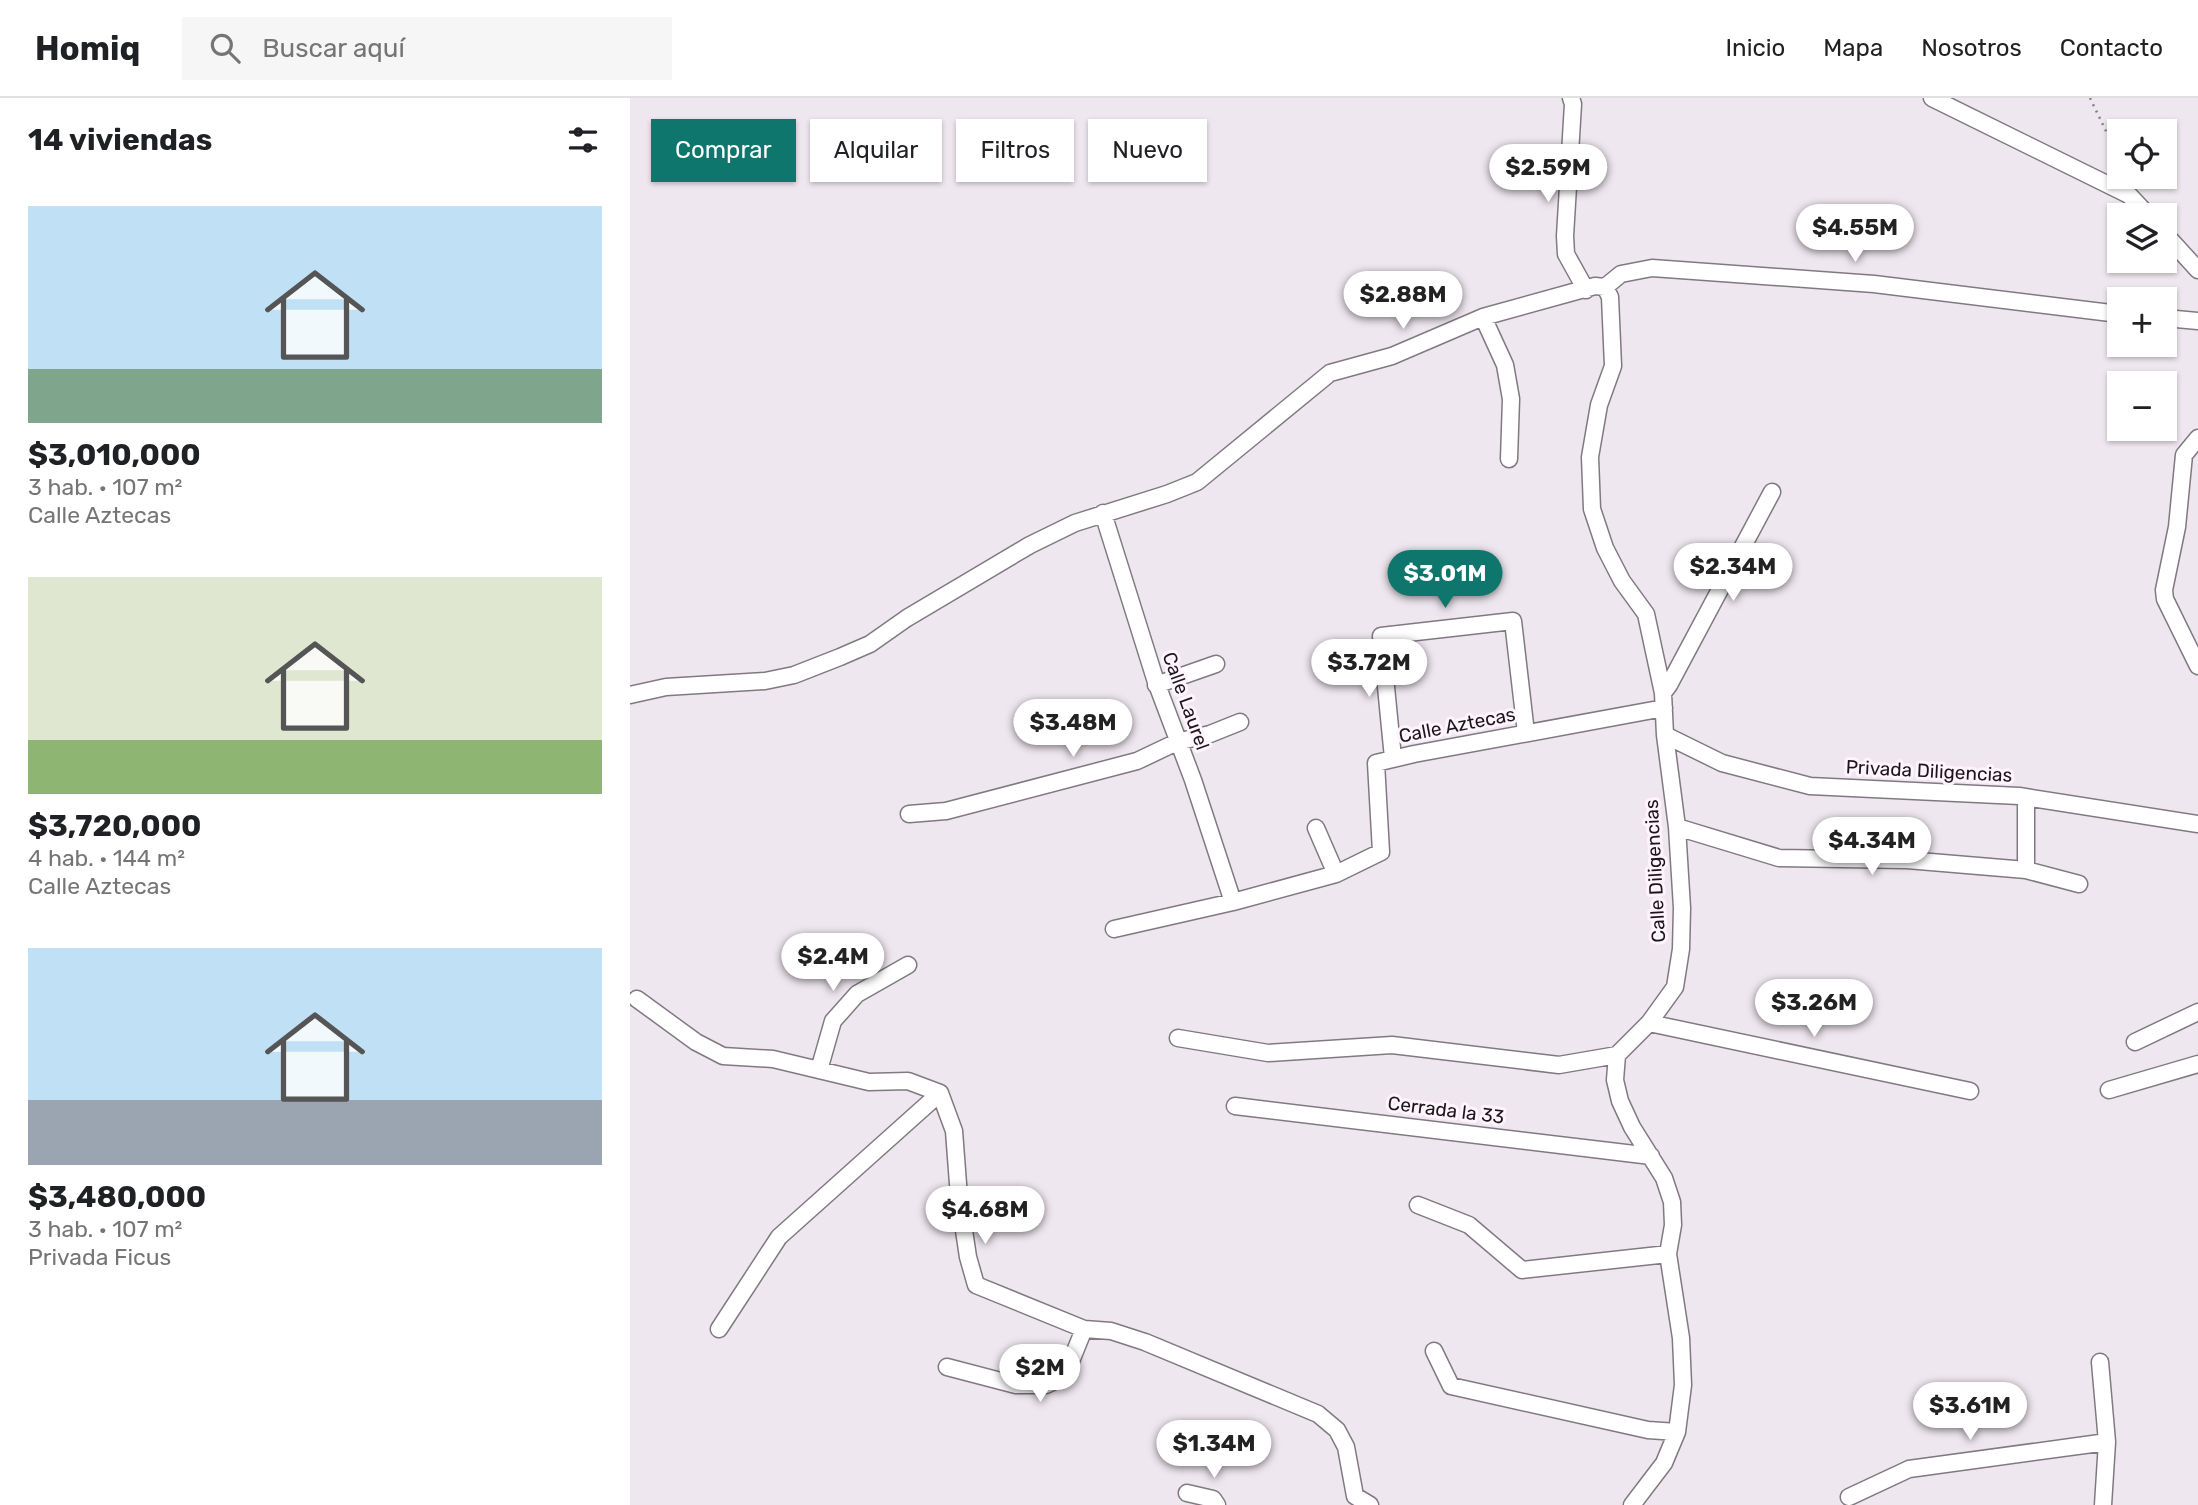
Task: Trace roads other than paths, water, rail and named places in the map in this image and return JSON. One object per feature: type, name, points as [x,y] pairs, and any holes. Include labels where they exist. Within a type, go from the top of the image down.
[{"type":"street","points":[[1571,98],[1573,104],[1564,236],[1566,254],[1586,290]]},
{"type":"street","points":[[1932,98],[2129,195],[2137,203]]},
{"type":"street","points":[[2177,247],[2198,270]]},
{"type":"street","points":[[630,695],[666,687],[765,681],[806,671],[870,644],[987,569],[1064,528],[1197,482],[1330,373],[1392,356],[1483,317],[1542,299],[1595,286],[1605,287],[1621,274],[1653,268],[1874,284],[2107,313]]},
{"type":"street","name":"Calle Diligencias","points":[[1605,287],[1610,297],[1613,366],[1599,405],[1590,457],[1592,509],[1605,548],[1622,581],[1646,614],[1663,700],[1677,827],[1682,908],[1681,950],[1675,987],[1650,1023],[1617,1055]]},
{"type":"street","points":[[1483,317],[1506,365],[1511,399],[1509,459]]},
{"type":"street","points":[[2177,319],[2198,321]]},
{"type":"street","points":[[2198,438],[2184,455],[2177,527],[2164,590],[2165,599],[2198,666]]},
{"type":"street","points":[[1663,700],[1772,492]]},
{"type":"street","name":"Calle Laurel","points":[[1103,513],[1156,685],[1233,902]]},
{"type":"street","points":[[1393,758],[1381,636],[1513,621],[1526,733]]},
{"type":"street","points":[[1156,685],[1216,664]]},
{"type":"street","name":"Calle Aztecas","points":[[1114,929],[1233,902],[1336,874],[1381,852],[1376,763],[1526,733],[1663,700]]},
{"type":"street","points":[[909,814],[946,811],[1137,761],[1178,742],[1210,734],[1240,722]]},
{"type":"street","name":"Privada Diligencias","points":[[1665,735],[1722,763],[1810,786],[2026,797],[2198,824]]},
{"type":"street","points":[[2026,797],[2026,870]]},
{"type":"street","points":[[1677,827],[1779,858],[1907,860],[2026,870],[2079,884]]},
{"type":"street","points":[[1316,828],[1336,874]]},
{"type":"street","points":[[819,1070],[833,1021],[856,994],[908,965]]},
{"type":"street","points":[[637,999],[696,1042],[723,1056],[773,1059],[869,1082],[908,1081],[940,1093],[954,1130],[958,1197],[968,1257],[976,1285],[1084,1329],[1111,1331],[1145,1342],[1318,1414],[1337,1430],[1346,1447],[1355,1496],[1370,1505]]},
{"type":"street","points":[[2135,1042],[2198,1012]]},
{"type":"street","points":[[1650,1023],[1970,1091]]},
{"type":"street","points":[[1178,1038],[1268,1053],[1392,1045],[1559,1065],[1617,1055],[1615,1080],[1620,1101],[1632,1127],[1664,1178],[1672,1202],[1673,1226],[1668,1254],[1681,1338],[1683,1385],[1677,1432],[1664,1462],[1632,1505]]},
{"type":"street","points":[[2109,1090],[2198,1064]]},
{"type":"street","points":[[719,1329],[779,1237],[940,1093]]},
{"type":"street","name":"Cerrada la 33","points":[[1235,1106],[1651,1156]]},
{"type":"street","points":[[1418,1205],[1469,1225],[1522,1270],[1668,1254]]},
{"type":"street","points":[[947,1367],[1016,1385],[1046,1385],[1065,1376],[1084,1329]]},
{"type":"street","points":[[1434,1351],[1451,1386],[1648,1430],[1677,1432]]},
{"type":"street","points":[[2101,1362],[2107,1442],[2103,1505]]},
{"type":"street","points":[[1849,1497],[1909,1469],[2107,1442]]},
{"type":"street","points":[[1187,1493],[1213,1499],[1217,1505]]}]
